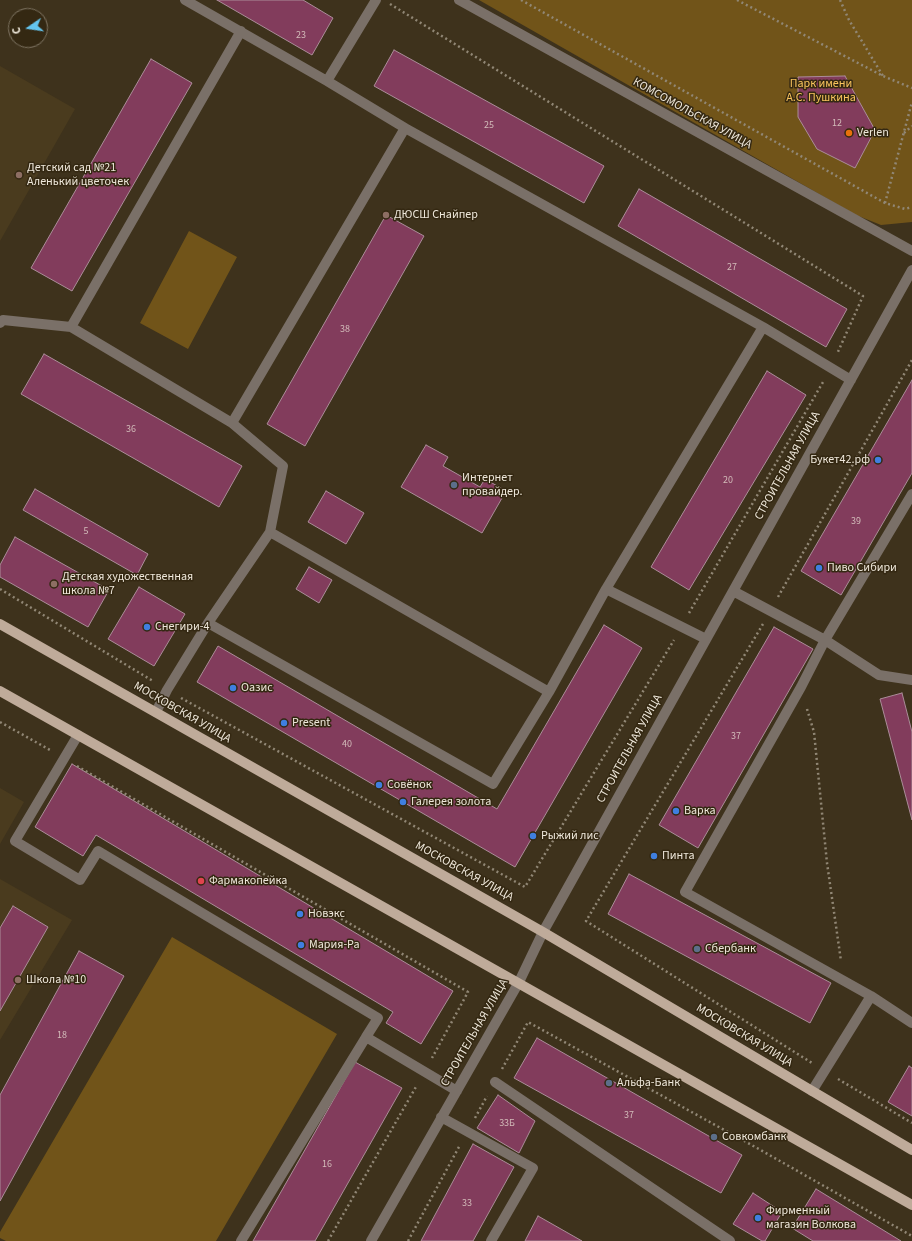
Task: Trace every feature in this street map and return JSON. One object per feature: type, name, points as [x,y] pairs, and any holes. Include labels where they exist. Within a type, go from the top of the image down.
[{"type":"main road","name":"МОСКОВСКАЯ УЛИЦА","points":[[0,624],[543,932],[912,1150]]},
{"type":"main road","points":[[0,691],[519,982],[912,1205]]},
{"type":"street","points":[[185,0],[327,81],[405,128],[763,327],[851,380]]},
{"type":"street","points":[[327,81],[376,0]]},
{"type":"street","name":"КОМСОМОЛЬСКАЯ УЛИЦА","points":[[459,0],[912,251]]},
{"type":"street","points":[[71,327],[241,31]]},
{"type":"street","points":[[232,422],[405,128]]},
{"type":"street","name":"СТРОИТЕЛЬНАЯ УЛИЦА","points":[[371,1241],[519,982],[543,932],[912,270]]},
{"type":"street","points":[[0,323],[3,320],[71,327],[232,422],[283,466],[270,532],[208,623],[167,690],[156,712]]},
{"type":"street","points":[[208,623],[493,784],[549,692],[606,589],[763,327]]},
{"type":"street","points":[[912,494],[825,640],[801,687],[685,892],[871,996],[912,1023]]},
{"type":"street","points":[[270,532],[549,692]]},
{"type":"street","points":[[606,589],[706,639]]},
{"type":"street","points":[[733,591],[825,640],[879,675],[912,682]]},
{"type":"street","points":[[78,735],[15,841],[80,880],[98,851],[378,1018],[241,1241]]},
{"type":"street","points":[[812,1091],[871,996]]},
{"type":"street","points":[[366,1038],[457,1091]]},
{"type":"street","points":[[495,1082],[730,1241]]},
{"type":"street","points":[[441,1117],[533,1168],[491,1241]]},
{"type":"path","points":[[0,589],[167,690],[525,887],[682,626],[831,368],[863,296],[383,0]]},
{"type":"path","points":[[520,0],[885,203],[905,209],[912,207]]},
{"type":"path","points":[[737,0],[883,76],[912,88]]},
{"type":"path","points":[[840,0],[849,20],[883,76]]},
{"type":"path","points":[[885,203],[912,102]]},
{"type":"path","points":[[904,133],[912,126]]},
{"type":"path","points":[[912,360],[770,612],[586,921],[824,1071],[912,1123]]},
{"type":"path","points":[[801,687],[814,732],[827,863],[844,982]]},
{"type":"path","points":[[0,722],[468,992],[328,1241]]},
{"type":"path","points":[[408,1241],[528,1022],[757,1148],[912,1236]]},
{"type":"shaded area","name":"Детский сад №21 Аленький цветочек","points":[[0,66],[75,109],[0,241]]},
{"type":"shaded area","points":[[0,788],[24,802],[0,844]]},
{"type":"shaded area","name":"Школа №10","points":[[0,879],[72,920],[0,1040]]},
{"type":"green space","name":"Парк имени А.С. Пушкина","points":[[479,0],[912,0],[912,222],[881,225],[856,215]]},
{"type":"green space","points":[[189,231],[237,257],[188,349],[140,323]]},
{"type":"green space","points":[[172,937],[337,1034],[216,1241],[6,1241],[0,1238],[0,1232]]},
{"type":"building","points":[[217,0],[303,0],[333,18],[312,55]]},
{"type":"building","points":[[394,50],[604,166],[584,203],[374,86]]},
{"type":"building","points":[[151,59],[192,83],[72,291],[31,268]]},
{"type":"building","points":[[845,76],[875,130],[855,168],[817,149],[798,117],[798,77]]},
{"type":"building","points":[[639,189],[847,309],[826,347],[618,226]]},
{"type":"building","points":[[386,215],[424,236],[305,446],[267,424]]},
{"type":"building","points":[[44,354],[242,466],[219,507],[21,394]]},
{"type":"building","points":[[767,371],[806,395],[689,590],[651,567]]},
{"type":"building","points":[[912,380],[912,473],[841,595],[801,571]]},
{"type":"building","points":[[426,445],[448,457],[443,466],[480,487],[485,479],[506,491],[482,533],[401,487]]},
{"type":"building","points":[[35,489],[148,554],[137,575],[23,510]]},
{"type":"building","points":[[326,491],[364,513],[346,544],[308,522]]},
{"type":"building","name":"Детская художественная школа №7","points":[[15,537],[109,590],[88,627],[0,577],[0,565]]},
{"type":"building","points":[[309,567],[332,580],[319,603],[296,589]]},
{"type":"building","name":"Снегири-4","points":[[139,587],[185,614],[154,666],[108,639]]},
{"type":"building","points":[[604,625],[642,648],[515,867],[197,682],[218,646],[497,809]]},
{"type":"building","points":[[774,627],[813,649],[698,848],[659,825]]},
{"type":"building","points":[[902,693],[912,732],[912,820],[880,699]]},
{"type":"building","points":[[72,764],[453,991],[421,1044],[386,1023],[393,1012],[96,835],[83,856],[35,827]]},
{"type":"building","points":[[629,874],[831,983],[810,1023],[608,914]]},
{"type":"building","points":[[13,906],[48,927],[0,1011],[0,928]]},
{"type":"building","points":[[79,951],[124,976],[0,1201],[0,1095]]},
{"type":"building","points":[[537,1038],[742,1155],[721,1193],[514,1078]]},
{"type":"building","points":[[355,1062],[402,1088],[315,1241],[253,1241]]},
{"type":"building","points":[[909,1066],[912,1068],[912,1116],[888,1102]]},
{"type":"building","points":[[498,1095],[535,1121],[519,1153],[477,1128]]},
{"type":"building","points":[[473,1144],[514,1167],[473,1241],[421,1241]]},
{"type":"building","points":[[816,1189],[901,1241],[813,1241],[792,1228]]},
{"type":"building","name":"Фирменный магазин Волкова","points":[[753,1193],[782,1212],[765,1241],[762,1241],[733,1224]]},
{"type":"building","points":[[538,1216],[582,1241],[525,1241]]},
{"type":"place","name":"Verlen","points":[[849,133]]},
{"type":"place","name":"Детский сад №21 Аленький цветочек","points":[[19,175]]},
{"type":"place","name":"ДЮСШ Снайпер","points":[[386,215]]},
{"type":"place","name":"Букет42.рф","points":[[878,460]]},
{"type":"place","name":"Интернет провайдер.","points":[[454,485]]},
{"type":"place","name":"Пиво Сибири","points":[[819,568]]},
{"type":"place","name":"Детская художественная школа №7","points":[[54,584]]},
{"type":"place","name":"Снегири-4","points":[[147,627]]},
{"type":"place","name":"Оазис","points":[[233,688]]},
{"type":"place","name":"Present","points":[[284,723]]},
{"type":"place","name":"Совёнок","points":[[379,785]]},
{"type":"place","name":"Галерея золота","points":[[403,802]]},
{"type":"place","name":"Варка","points":[[676,811]]},
{"type":"place","name":"Рыжий лис","points":[[533,836]]},
{"type":"place","name":"Пинта","points":[[654,856]]},
{"type":"place","name":"Фармакопейка","points":[[201,881]]},
{"type":"place","name":"Новэкс","points":[[300,914]]},
{"type":"place","name":"Мария-Ра","points":[[301,945]]},
{"type":"place","name":"Сбербанк","points":[[697,949]]},
{"type":"place","name":"Школа №10","points":[[18,980]]},
{"type":"place","name":"Альфа-Банк","points":[[609,1083]]},
{"type":"place","name":"Совкомбанк","points":[[714,1137]]},
{"type":"place","name":"Фирменный магазин Волкова","points":[[758,1218]]}]
